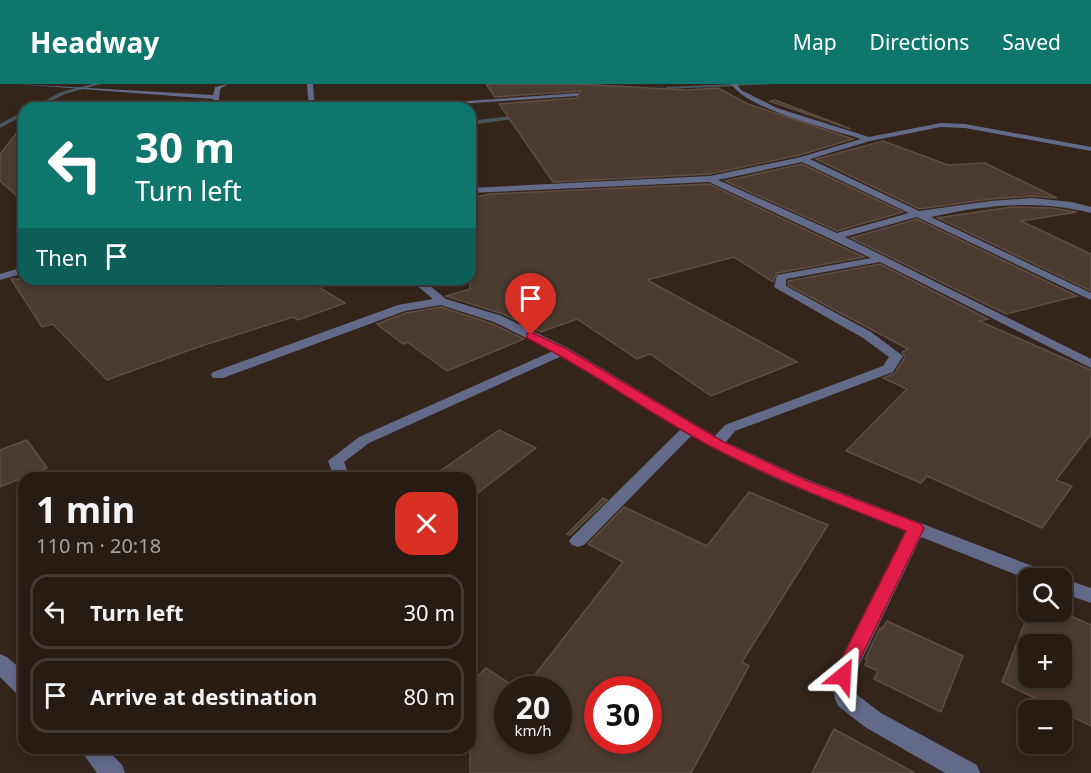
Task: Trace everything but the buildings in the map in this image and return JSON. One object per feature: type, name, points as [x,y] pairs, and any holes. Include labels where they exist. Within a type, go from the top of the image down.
[{"type":"street","points":[[20,84],[216,97]]},
{"type":"street","points":[[217,102],[218,88],[225,84]]},
{"type":"street","points":[[310,84],[312,102]]},
{"type":"street","points":[[734,84],[739,90],[775,109],[869,139]]},
{"type":"street","points":[[459,102],[577,94]]},
{"type":"street","points":[[476,191],[710,179],[803,159],[869,139],[914,129],[952,125],[1091,149]]},
{"type":"street","points":[[803,159],[1091,297]]},
{"type":"street","points":[[710,179],[836,236],[1091,364]]},
{"type":"street","points":[[836,236],[917,214],[1033,200],[1066,203],[1091,210]]},
{"type":"street","points":[[717,444],[730,428],[888,369],[896,356],[867,334],[780,287],[781,277],[882,259]]},
{"type":"street","points":[[0,277],[18,272]]},
{"type":"street","points":[[423,285],[442,301],[498,319],[563,351],[717,444],[800,483],[1018,568]]},
{"type":"street","points":[[218,375],[402,308],[442,301]]},
{"type":"street","points":[[340,472],[336,461],[364,440],[563,351]]},
{"type":"street","points":[[578,541],[692,427]]},
{"type":"street","points":[[916,528],[843,676],[846,699],[873,720],[968,773]]},
{"type":"street","points":[[1072,589],[1091,596]]},
{"type":"street","points":[[0,663],[18,680]]},
{"type":"street","points":[[96,754],[113,773]]},
{"type":"waterway","points":[[46,102],[63,93],[99,84]]},
{"type":"waterway","points":[[651,95],[667,88],[772,84]]},
{"type":"waterway","points":[[0,126],[18,116]]},
{"type":"waterway","points":[[476,122],[525,116]]},
{"type":"route","points":[[531,335],[563,351],[717,444],[800,483],[916,528],[843,676]]}]
